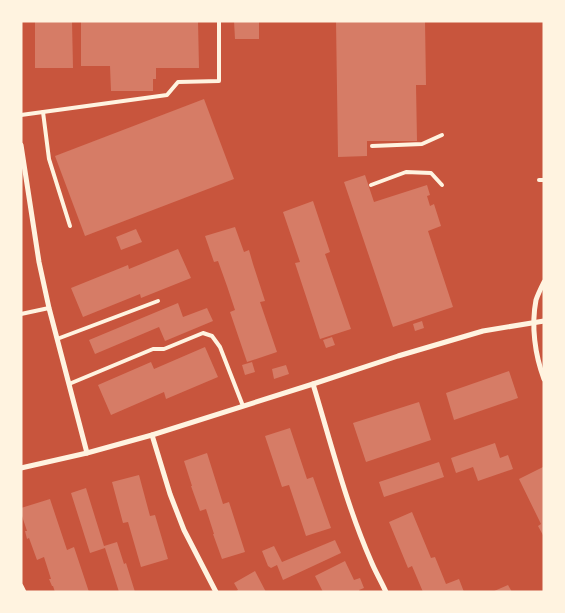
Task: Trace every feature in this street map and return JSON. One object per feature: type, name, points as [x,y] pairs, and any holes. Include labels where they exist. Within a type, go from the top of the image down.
[{"type":"street","points":[[21,145],[39,262],[68,384],[87,453]]},
{"type":"street","points":[[544,282],[536,299],[534,323],[540,368],[544,379]]},
{"type":"street","points":[[21,468],[87,453],[152,435],[398,356],[483,331],[544,321]]},
{"type":"street","points":[[314,384],[340,476],[370,560],[386,592]]},
{"type":"street","points":[[152,435],[170,494],[184,530],[216,592]]},
{"type":"street","points":[[21,586],[24,592]]},
{"type":"lane","points":[[21,115],[167,95],[178,82],[219,81],[219,21]]},
{"type":"lane","points":[[43,112],[49,159],[70,226]]},
{"type":"lane","points":[[372,146],[422,144],[442,135]]},
{"type":"lane","points":[[371,185],[406,172],[430,173],[442,186]]},
{"type":"lane","points":[[57,339],[158,301]]},
{"type":"lane","points":[[21,314],[49,308]]},
{"type":"lane","points":[[68,384],[153,348],[164,349],[203,333],[212,336],[220,347],[243,406]]},
{"type":"building","points":[[35,21],[72,21],[73,68],[35,68]]},
{"type":"building","points":[[81,21],[198,21],[199,68],[156,68],[156,79],[153,79],[153,91],[111,91],[110,66],[81,66]]},
{"type":"building","points":[[234,21],[259,21],[259,39],[235,39]]},
{"type":"building","points":[[336,21],[425,21],[426,85],[416,85],[417,141],[367,141],[367,156],[338,157]]},
{"type":"building","points":[[204,99],[234,179],[85,236],[55,156]]},
{"type":"building","points":[[365,175],[374,202],[427,185],[430,195],[427,196],[430,206],[434,204],[441,226],[428,231],[453,307],[393,327],[344,182]]},
{"type":"building","points":[[313,201],[330,252],[325,254],[351,329],[320,339],[295,263],[300,262],[283,212]]},
{"type":"building","points":[[235,227],[244,252],[249,250],[265,301],[260,302],[277,352],[247,362],[230,312],[235,310],[218,261],[214,262],[205,236]]},
{"type":"building","points":[[136,229],[142,242],[121,250],[116,237]]},
{"type":"building","points":[[178,249],[191,278],[141,298],[140,294],[83,317],[71,288],[128,265],[129,269]]},
{"type":"building","points":[[178,303],[183,317],[207,308],[213,321],[165,341],[159,327],[95,354],[89,340]]},
{"type":"building","points":[[422,321],[424,328],[415,331],[413,324]]},
{"type":"building","points":[[332,337],[335,345],[326,348],[323,340]]},
{"type":"building","points":[[205,347],[218,377],[166,399],[164,392],[111,415],[98,385],[151,362],[154,369]]},
{"type":"building","points":[[252,362],[255,372],[245,375],[242,365]]},
{"type":"building","points":[[286,365],[289,374],[274,379],[272,369]]},
{"type":"building","points":[[509,371],[518,398],[454,420],[446,393]]},
{"type":"building","points":[[419,402],[431,440],[366,462],[353,423]]},
{"type":"building","points":[[290,428],[307,479],[313,477],[331,528],[306,536],[289,485],[282,487],[265,436]]},
{"type":"building","points":[[495,443],[500,458],[508,455],[513,469],[478,481],[473,467],[456,473],[451,458]]},
{"type":"building","points":[[207,453],[223,504],[229,502],[245,552],[222,559],[206,509],[200,511],[184,461]]},
{"type":"building","points":[[439,462],[444,477],[384,497],[379,482]]},
{"type":"building","points":[[543,467],[544,537],[538,526],[541,524],[519,479]]},
{"type":"building","points":[[139,475],[150,516],[155,515],[168,559],[141,567],[128,522],[123,523],[112,482]]},
{"type":"building","points":[[86,488],[104,546],[117,542],[135,592],[119,592],[105,548],[90,553],[71,493]]},
{"type":"building","points":[[50,499],[67,550],[74,547],[89,592],[55,592],[49,579],[51,579],[44,557],[37,560],[29,538],[27,539],[25,531],[27,531],[21,508]]},
{"type":"building","points":[[412,512],[431,558],[435,557],[446,584],[459,579],[464,592],[423,592],[412,566],[408,568],[389,522]]},
{"type":"building","points":[[335,540],[341,553],[283,580],[277,565],[271,568],[268,566],[262,551],[274,546],[282,562]]},
{"type":"building","points":[[345,561],[354,580],[360,578],[364,588],[359,590],[360,592],[323,592],[315,576]]},
{"type":"building","points":[[255,571],[266,592],[235,592],[238,590],[234,583]]},
{"type":"building","points":[[508,585],[512,592],[492,592]]}]
